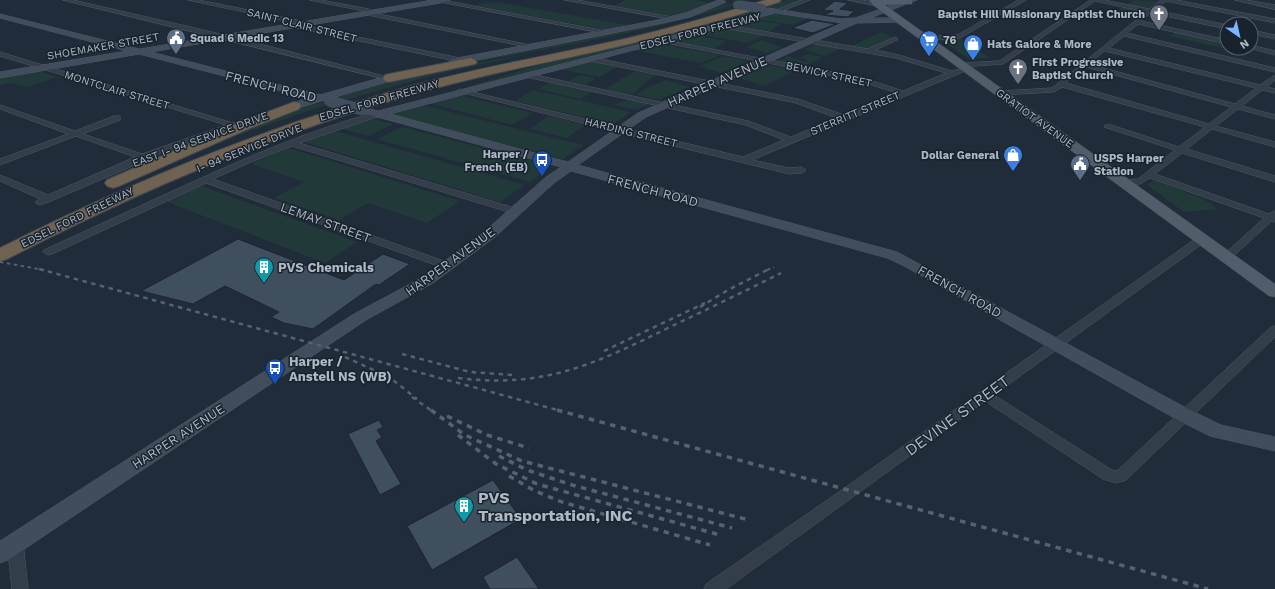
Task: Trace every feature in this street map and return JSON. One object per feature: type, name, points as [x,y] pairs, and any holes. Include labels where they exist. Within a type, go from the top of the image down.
[{"type":"highway","points":[[736,7],[754,0]]},
{"type":"highway","name":"EDSEL FORD FREEWAY","points":[[0,255],[139,187],[218,154],[305,122],[422,87],[474,74],[595,50],[698,23],[776,0]]},
{"type":"highway","name":"EDSEL FORD FREEWAY","points":[[0,244],[173,166],[241,139],[355,100],[482,67],[595,50],[736,7],[761,4]]},
{"type":"highway","points":[[389,78],[508,56],[595,50]]},
{"type":"highway","points":[[382,112],[473,82],[595,50]]},
{"type":"highway","points":[[0,240],[104,188],[243,126],[294,106]]},
{"type":"main road","points":[[876,2],[911,1]]},
{"type":"main road","name":"GRATIOT AVENUE","points":[[876,2],[1275,292]]},
{"type":"street","points":[[66,0],[225,37],[389,78]]},
{"type":"street","name":"SAINT CLAIR STREET","points":[[191,0],[297,22],[297,26],[460,60]]},
{"type":"street","points":[[313,0],[532,46]]},
{"type":"street","points":[[440,0],[608,32]]},
{"type":"street","name":"SHOEMAKER STREET","points":[[0,75],[440,0]]},
{"type":"street","points":[[568,0],[675,18]]},
{"type":"street","points":[[707,0],[725,1],[736,7]]},
{"type":"street","name":"EDSEL FORD FREEWAY","points":[[595,50],[659,41],[778,11],[807,0]]},
{"type":"street","points":[[851,0],[876,2]]},
{"type":"street","points":[[925,38],[958,37],[1023,0]]},
{"type":"street","points":[[1095,0],[1219,25]]},
{"type":"street","name":"STERRITT STREET","points":[[744,160],[964,67],[1001,63],[1095,0]]},
{"type":"street","points":[[1001,93],[1051,91],[1164,0]]},
{"type":"street","points":[[1168,0],[1275,21]]},
{"type":"street","points":[[1238,0],[1275,7]]},
{"type":"street","name":"EDSEL FORD FREEWAY","points":[[294,106],[389,78],[460,60],[675,18],[725,1]]},
{"type":"street","name":"HARPER AVENUE","points":[[0,553],[360,317],[416,288],[490,234],[542,186],[645,114],[852,22],[911,1]]},
{"type":"street","points":[[761,4],[778,11],[852,22],[900,20]]},
{"type":"street","name":"FRENCH ROAD","points":[[0,16],[363,110],[382,112],[570,166],[892,255],[910,263],[1184,415],[1218,431],[1275,444]]},
{"type":"street","points":[[1137,22],[1219,40]]},
{"type":"street","points":[[720,26],[901,57],[952,72]]},
{"type":"street","points":[[1123,34],[1275,70]]},
{"type":"street","points":[[1259,34],[1275,37]]},
{"type":"street","points":[[869,51],[895,39]]},
{"type":"street","name":"BEWICK STREET","points":[[659,41],[860,79],[903,93]]},
{"type":"street","points":[[1104,49],[1275,92]]},
{"type":"street","points":[[1259,49],[1275,52]]},
{"type":"street","points":[[595,50],[713,83],[805,103],[844,118]]},
{"type":"street","name":"I- 94 SERVICE DRIVE","points":[[48,252],[204,179],[291,143],[382,112],[526,75],[595,50]]},
{"type":"street","name":"MONTCLAIR STREET","points":[[0,54],[233,125]]},
{"type":"street","points":[[1084,65],[1275,117]]},
{"type":"street","points":[[526,75],[748,123],[791,140]]},
{"type":"street","points":[[1124,183],[1140,181],[1150,175],[1275,77]]},
{"type":"street","points":[[1061,84],[1275,145]]},
{"type":"street","name":"HARDING STREET","points":[[460,91],[789,171],[802,170]]},
{"type":"street","name":"EAST I- 94 SERVICE DRIVE","points":[[0,178],[44,200],[132,163],[142,157],[233,125],[294,106]]},
{"type":"street","points":[[0,107],[142,157]]},
{"type":"street","points":[[0,162],[117,118]]},
{"type":"street","points":[[1108,127],[1275,179]]},
{"type":"street","points":[[291,143],[515,211]]},
{"type":"street","points":[[1150,175],[1273,216]]},
{"type":"street","name":"LEMAY STREET","points":[[204,179],[448,266]]},
{"type":"street","points":[[1226,257],[1273,216]]},
{"type":"street","name":"DEVINE STREET","points":[[712,589],[1202,239]]},
{"type":"street","points":[[987,393],[991,400],[1108,475],[1116,477],[1121,476],[1275,330]]},
{"type":"street","points":[[15,543],[20,589]]},
{"type":"green space","points":[[626,0],[693,0],[713,3],[673,16],[613,6]]},
{"type":"green space","points":[[736,0],[749,0],[670,23],[590,41],[429,70],[686,17],[721,5],[734,3],[732,2]]},
{"type":"green space","points":[[787,0],[803,0],[754,16],[442,95],[538,65],[695,28]]},
{"type":"green space","points":[[1134,0],[1158,1],[1148,9],[1127,5]]},
{"type":"green space","points":[[495,2],[628,25],[607,30],[474,5]]},
{"type":"green space","points":[[1123,7],[1144,11],[1135,19],[1112,14]]},
{"type":"green space","points":[[778,13],[809,18],[792,25],[756,19]]},
{"type":"green space","points":[[753,20],[780,24],[769,32],[730,25]]},
{"type":"green space","points":[[720,28],[766,35],[748,43],[696,34]]},
{"type":"green space","points":[[881,32],[892,38],[869,49],[852,46]]},
{"type":"green space","points":[[1176,32],[1219,41],[1219,47],[1169,36]]},
{"type":"green space","points":[[694,35],[726,41],[714,49],[671,41]]},
{"type":"green space","points":[[961,39],[990,58],[969,59],[941,40]]},
{"type":"green space","points":[[762,40],[783,47],[767,53],[745,47]]},
{"type":"green space","points":[[659,44],[721,55],[701,63],[633,50]]},
{"type":"green space","points":[[815,44],[841,48],[826,56],[803,49]]},
{"type":"green space","points":[[533,53],[434,75],[320,107],[230,138],[107,188],[129,177],[312,102],[317,104],[311,106],[334,99],[329,98],[405,78]]},
{"type":"green space","points":[[808,54],[822,57],[805,66],[778,61],[788,56],[806,62],[808,60],[799,58]]},
{"type":"green space","points":[[724,56],[749,61],[721,73],[699,66]]},
{"type":"green space","points":[[591,61],[617,67],[600,77],[560,69]]},
{"type":"green space","points":[[769,65],[796,70],[764,86],[739,78]]},
{"type":"green space","points":[[38,71],[58,77],[27,87],[11,83],[0,85],[0,78]]},
{"type":"green space","points":[[635,71],[656,75],[631,95],[605,89]]},
{"type":"green space","points":[[579,75],[596,78],[586,85],[569,81]]},
{"type":"green space","points":[[666,80],[689,87],[659,100],[636,95],[646,88]]},
{"type":"green space","points":[[549,83],[592,92],[581,99],[538,89]]},
{"type":"green space","points":[[533,90],[631,112],[614,124],[515,101]]},
{"type":"green space","points":[[459,95],[533,113],[512,125],[428,103]]},
{"type":"green space","points":[[628,100],[649,104],[636,110],[613,105]]},
{"type":"green space","points":[[423,105],[583,145],[563,159],[390,114]]},
{"type":"green space","points":[[549,116],[585,125],[567,138],[529,129]]},
{"type":"green space","points":[[374,119],[393,124],[368,136],[342,129]]},
{"type":"green space","points":[[402,127],[552,166],[530,182],[377,139]]},
{"type":"green space","points":[[335,131],[525,185],[500,202],[304,142]]},
{"type":"green space","points":[[288,148],[460,201],[427,223],[368,203],[339,220],[274,198],[304,182],[251,164]]},
{"type":"green space","points":[[1154,180],[1202,198],[1218,209],[1184,212],[1147,185]]},
{"type":"green space","points":[[201,186],[357,242],[325,263],[167,202]]},
{"type":"building","points":[[835,1],[848,3],[840,9],[854,11],[848,17],[824,15],[833,11],[823,10]]},
{"type":"building","points":[[812,20],[836,24],[813,33],[792,28]]},
{"type":"building","name":"PVS Chemicals","points":[[238,239],[344,280],[383,254],[410,264],[379,285],[376,284],[313,329],[284,323],[271,317],[279,312],[225,286],[193,304],[141,291]]},
{"type":"building","points":[[379,420],[383,427],[377,430],[382,437],[376,441],[401,484],[380,495],[348,434]]},
{"type":"building","name":"PVS Transportation, INC","points":[[493,480],[521,519],[432,570],[407,526]]},
{"type":"building","name":"PVS Transportation, INC","points":[[517,557],[539,589],[490,589],[483,577]]},
{"type":"railway","points":[[0,262],[40,269]]},
{"type":"railway","points":[[767,270],[774,267]]},
{"type":"railway","points":[[40,269],[44,270]]},
{"type":"railway","points":[[40,269],[561,411]]},
{"type":"railway","points":[[700,307],[728,290],[767,270]]},
{"type":"railway","points":[[458,378],[518,380],[570,370],[594,362],[619,351],[781,273]]},
{"type":"railway","points":[[604,351],[705,303]]},
{"type":"railway","points":[[402,354],[470,372],[513,375]]},
{"type":"railway","points":[[345,357],[389,377],[417,399]]},
{"type":"railway","points":[[412,397],[432,411]]},
{"type":"railway","points":[[431,410],[465,435],[522,461],[749,520]]},
{"type":"railway","points":[[557,410],[1208,589]]},
{"type":"railway","points":[[447,416],[487,435],[529,448]]},
{"type":"railway","points":[[458,435],[496,464],[537,484],[720,535]]},
{"type":"railway","points":[[499,456],[527,470],[572,485],[732,528]]},
{"type":"railway","points":[[509,476],[535,491],[562,502],[710,545]]},
{"type":"place","name":"Baptist Hill Missionary Baptist Church","points":[[1159,31]]},
{"type":"place","name":"Squad 6 Medic 13","points":[[176,55]]},
{"type":"place","name":"76","points":[[929,57]]},
{"type":"place","name":"Hats Galore & More","points":[[973,61]]},
{"type":"place","name":"First Progressive Baptist Church","points":[[1018,85]]},
{"type":"place","name":"Dollar General","points":[[1013,172]]},
{"type":"place","name":"Harper / French (EB)","points":[[542,177]]},
{"type":"place","name":"USPS Harper Station","points":[[1080,181]]},
{"type":"place","name":"PVS Chemicals","points":[[264,284]]},
{"type":"place","name":"Harper / Anstell NS (WB)","points":[[275,385]]},
{"type":"place","name":"PVS Transportation, INC","points":[[464,523]]}]
